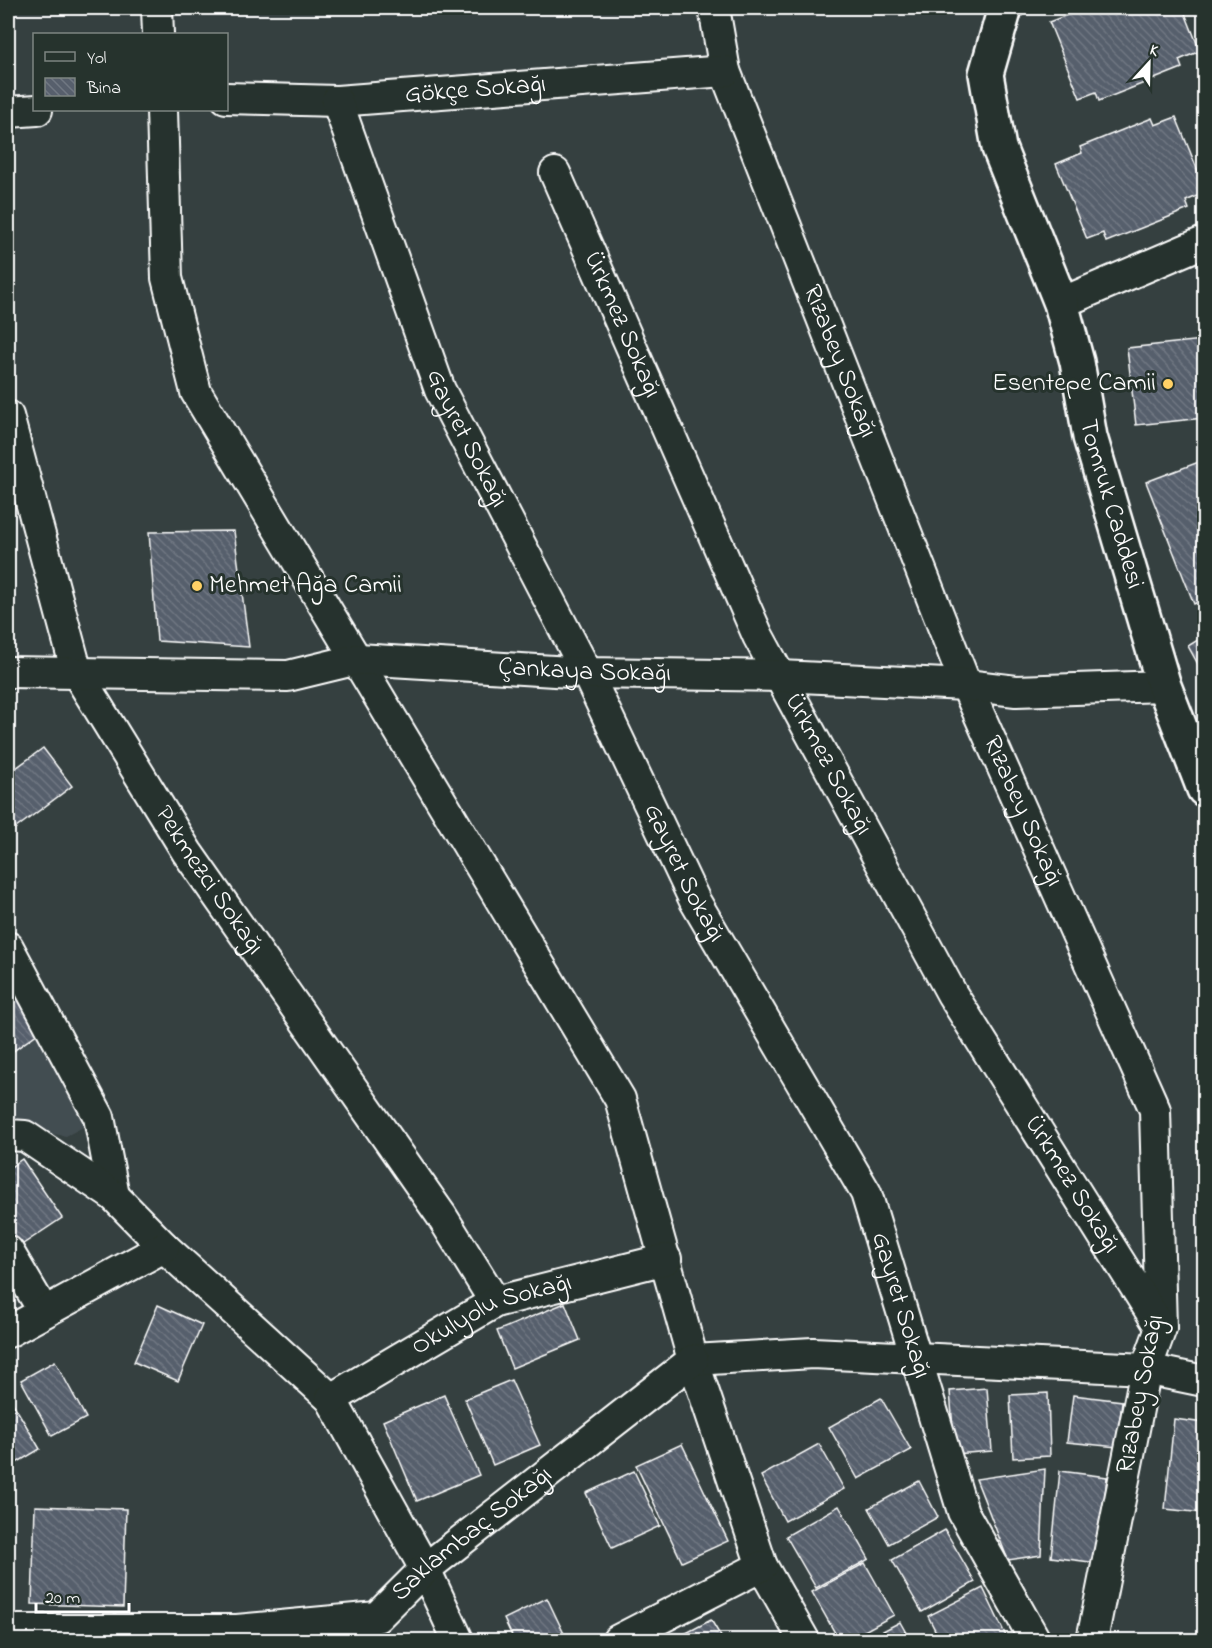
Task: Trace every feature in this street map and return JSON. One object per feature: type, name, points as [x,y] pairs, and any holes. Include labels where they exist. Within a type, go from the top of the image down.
[{"type":"main road","name":"Tomruk Caddesi","points":[[1005,8],[986,74],[999,148],[1061,303],[1077,362],[1090,437],[1164,686],[1204,789]]},
{"type":"street","points":[[157,8],[158,33]]},
{"type":"street","name":"Rızabey Sokağı","points":[[714,8],[725,71],[966,685],[1155,1110],[1161,1328],[1146,1369],[1092,1641]]},
{"type":"street","name":"Gökçe Sokağı","points":[[228,99],[336,101],[725,71]]},
{"type":"street","name":"Gayret Sokağı","points":[[336,101],[440,390],[587,674],[695,901],[866,1193],[963,1512],[1035,1641]]},
{"type":"street","points":[[8,112],[33,110]]},
{"type":"street","points":[[162,111],[167,278],[196,392],[358,658],[620,1099],[693,1360],[762,1566],[804,1641]]},
{"type":"street","name":"Ürkmez Sokağı","points":[[555,173],[758,636],[952,994],[1161,1328]]},
{"type":"street","points":[[1061,303],[1204,242]]},
{"type":"street","name":"Pekmezci Sokağı","points":[[8,416],[77,673],[187,852],[441,1215],[495,1302]]},
{"type":"street","name":"Çankaya Sokağı","points":[[8,672],[288,676],[358,658],[587,674],[780,676],[966,685],[1016,691],[1164,686]]},
{"type":"street","points":[[8,947],[99,1117],[114,1196]]},
{"type":"street","points":[[8,1134],[25,1136],[114,1196],[165,1247],[331,1399],[425,1569],[458,1641]]},
{"type":"street","points":[[8,1332],[165,1247]]},
{"type":"street","points":[[8,1251],[44,1312]]},
{"type":"street","name":"Okulyolu Sokağı","points":[[331,1399],[495,1302],[666,1259]]},
{"type":"street","points":[[693,1360],[813,1353],[1146,1369],[1204,1382]]},
{"type":"street","name":"Saklambaç Sokağı","points":[[8,1630],[237,1630],[377,1617],[425,1569],[693,1360]]},
{"type":"street","points":[[618,1641],[762,1566]]},
{"type":"shaded area","points":[[8,966],[65,1066],[85,1126],[66,1136],[8,1127]]},
{"type":"building","points":[[1074,8],[1183,8],[1200,51],[1179,60],[1182,68],[1099,101],[1096,92],[1080,98],[1049,22],[1075,12]]},
{"type":"building","points":[[1176,117],[1204,186],[1204,193],[1186,201],[1189,209],[1106,242],[1103,233],[1087,239],[1056,164],[1082,153],[1080,147],[1152,118],[1155,125]]},
{"type":"building","name":"Esentepe Camii","points":[[1203,340],[1204,418],[1136,425],[1127,348]]},
{"type":"building","points":[[1204,460],[1204,599],[1194,604],[1146,482]]},
{"type":"building","name":"Mehmet Ağa Camii","points":[[234,531],[249,647],[157,641],[149,532]]},
{"type":"building","points":[[1204,636],[1204,675],[1188,646]]},
{"type":"building","points":[[43,748],[72,786],[16,828],[8,817],[8,774]]},
{"type":"building","points":[[8,983],[42,1030],[8,1055]]},
{"type":"building","points":[[22,1159],[62,1218],[14,1250],[8,1241],[8,1169]]},
{"type":"building","points":[[565,1303],[580,1340],[512,1368],[497,1331]]},
{"type":"building","points":[[158,1305],[202,1325],[178,1381],[134,1362]]},
{"type":"building","points":[[55,1361],[86,1418],[52,1436],[21,1380]]},
{"type":"building","points":[[511,1380],[540,1445],[493,1465],[465,1399]]},
{"type":"building","points":[[987,1388],[992,1451],[955,1454],[950,1391]]},
{"type":"building","points":[[1048,1393],[1050,1456],[1013,1458],[1010,1395]]},
{"type":"building","points":[[8,1395],[40,1449],[8,1468]]},
{"type":"building","points":[[444,1395],[479,1475],[417,1501],[383,1421]]},
{"type":"building","points":[[1073,1395],[1122,1401],[1117,1447],[1067,1442]]},
{"type":"building","points":[[881,1398],[911,1450],[858,1479],[829,1427]]},
{"type":"building","points":[[1174,1419],[1204,1423],[1204,1513],[1165,1509]]},
{"type":"building","points":[[682,1444],[728,1541],[682,1562],[636,1465]]},
{"type":"building","points":[[819,1444],[844,1489],[785,1521],[761,1476]]},
{"type":"building","points":[[1045,1469],[1041,1555],[1008,1560],[976,1479]]},
{"type":"building","points":[[634,1471],[660,1526],[612,1548],[586,1493]]},
{"type":"building","points":[[1060,1471],[1107,1477],[1098,1563],[1051,1557]]},
{"type":"building","points":[[919,1481],[938,1517],[889,1544],[869,1508]]},
{"type":"building","points":[[35,1506],[126,1509],[123,1607],[32,1604]]},
{"type":"building","points":[[839,1506],[869,1559],[816,1588],[786,1536]]},
{"type":"building","points":[[945,1530],[975,1582],[922,1612],[892,1560]]},
{"type":"building","points":[[865,1563],[894,1615],[848,1640],[839,1640],[812,1592]]},
{"type":"building","points":[[983,1588],[1007,1638],[1001,1640],[940,1640],[928,1616]]},
{"type":"building","points":[[547,1598],[567,1640],[514,1640],[504,1619]]},
{"type":"building","points":[[711,1620],[723,1640],[673,1640]]},
{"type":"building","points":[[900,1622],[910,1640],[866,1640]]},
{"type":"place","name":"Esentepe Camii","points":[[1168,384]]},
{"type":"place","name":"Mehmet Ağa Camii","points":[[197,586]]}]
